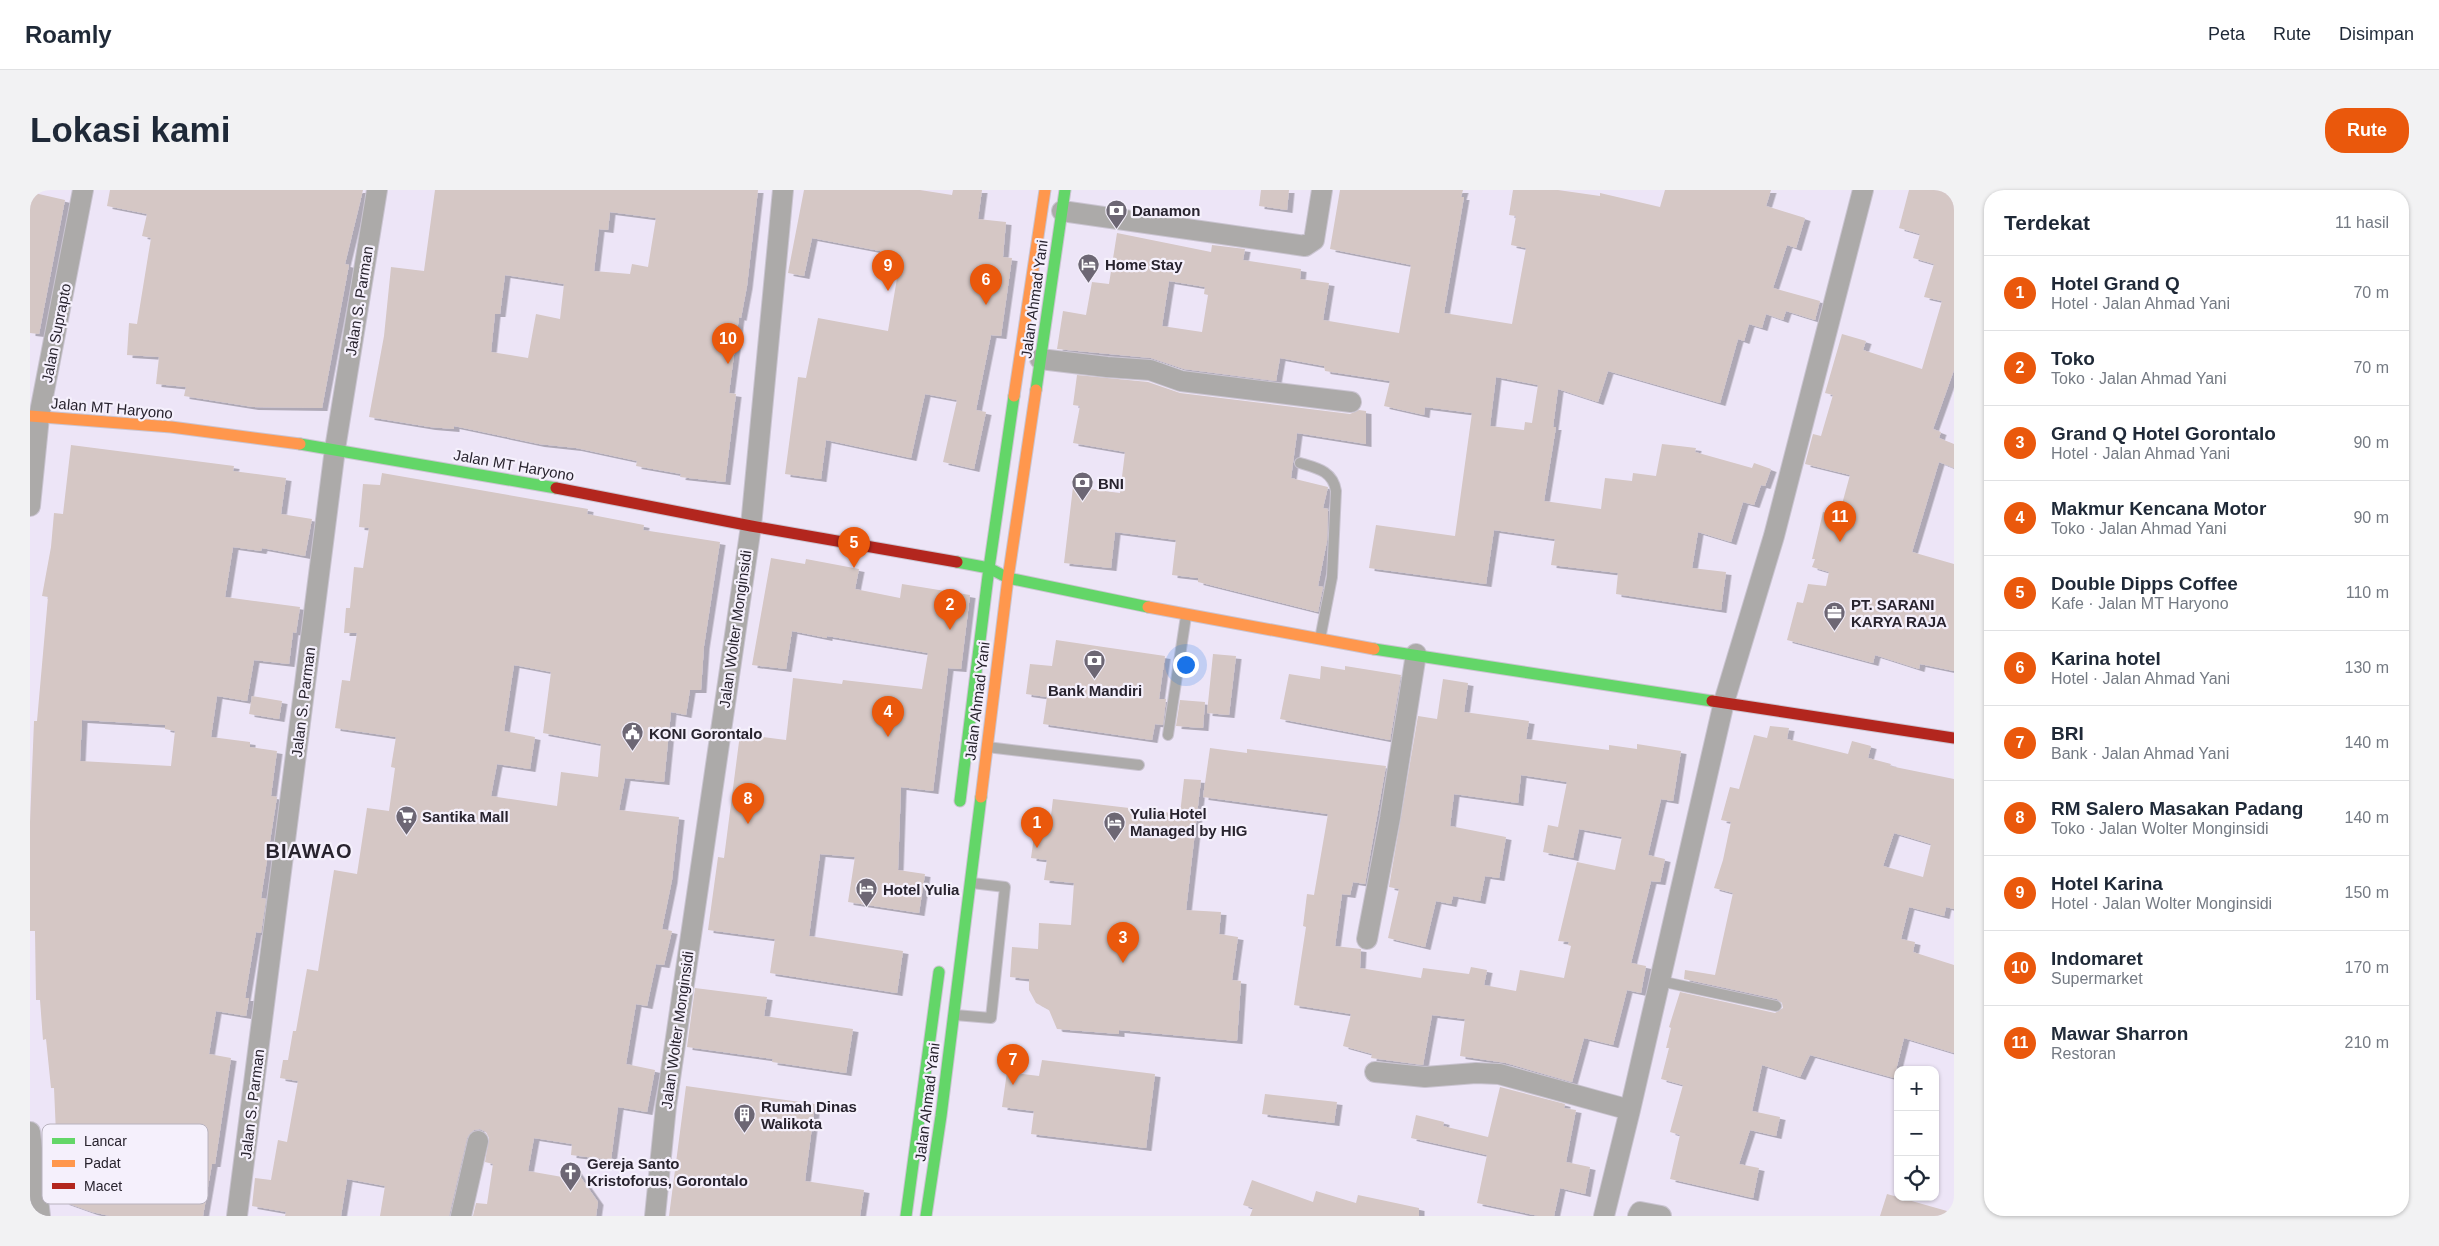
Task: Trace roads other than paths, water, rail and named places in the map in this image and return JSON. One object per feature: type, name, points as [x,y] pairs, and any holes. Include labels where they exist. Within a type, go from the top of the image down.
[{"type":"main road","name":"Jalan Ahmad Yani","points":[[958,817],[989,568],[1044,190]]},
{"type":"main road","name":"Jalan Ahmad Yani","points":[[926,1216],[1008,578],[1065,190]]},
{"type":"main road","points":[[1011,415],[1031,423]]},
{"type":"main road","name":"Jalan MT Haryono","points":[[35,417],[171,427],[336,449],[632,501],[750,526],[989,568],[1008,578],[1186,616],[1324,641],[1954,738]]},
{"type":"main road","name":"Jalan Ahmad Yani","points":[[906,1216],[940,962]]},
{"type":"main road","points":[[914,1166],[932,1175]]},
{"type":"street","name":"Jalan Suprapto","points":[[30,506],[35,417],[83,190]]},
{"type":"street","name":"Jalan S. Parman","points":[[237,1216],[336,449],[377,190]]},
{"type":"street","name":"Jalan Wolter Monginsidi","points":[[655,1216],[666,1106],[750,526],[783,190]]},
{"type":"street","points":[[1062,211],[1305,246],[1314,240],[1322,190]]},
{"type":"street","points":[[1604,1216],[1724,702],[1774,536],[1863,190]]},
{"type":"street","points":[[1040,359],[1107,368],[1150,370],[1181,381],[1352,402]]},
{"type":"street","points":[[1366,939],[1390,818],[1416,654]]},
{"type":"street","points":[[1375,1072],[1425,1077],[1476,1073],[1499,1074],[1630,1110]]},
{"type":"street","points":[[30,1132],[40,1216]]},
{"type":"street","points":[[461,1216],[478,1141]]},
{"type":"street","points":[[1638,1216],[1640,1212],[1661,1216]]},
{"type":"lane","points":[[1300,463],[1326,472],[1332,478],[1336,491],[1332,577],[1324,641]]},
{"type":"lane","points":[[1168,734],[1186,616]]},
{"type":"lane","points":[[968,740],[986,747],[1139,765]]},
{"type":"lane","points":[[953,1014],[991,1018],[1004,887],[969,882]]},
{"type":"lane","points":[[1660,981],[1776,1006]]},
{"type":"place","name":"Danamon","points":[[1116,229]]},
{"type":"place","name":"Home Stay","points":[[1089,283]]},
{"type":"place","name":"Hotel Karina","points":[[888,291]]},
{"type":"place","name":"Karina hotel","points":[[986,305]]},
{"type":"place","name":"Indomaret","points":[[728,364]]},
{"type":"place","name":"BNI","points":[[1082,502]]},
{"type":"place","name":"Mawar Sharron","points":[[1840,542]]},
{"type":"place","name":"Double Dipps Coffee","points":[[854,568]]},
{"type":"place","name":"Toko","points":[[950,630]]},
{"type":"place","name":"PT. SARANI KARYA RAJA","points":[[1835,632]]},
{"type":"place","name":"Bank Mandiri","points":[[1095,680]]},
{"type":"place","name":"Makmur Kencana Motor","points":[[888,737]]},
{"type":"place","name":"KONI Gorontalo","points":[[633,752]]},
{"type":"place","name":"RM Salero Masakan Padang","points":[[748,824]]},
{"type":"place","name":"Santika Mall","points":[[406,835]]},
{"type":"place","name":"Yulia Hotel Managed by HIG","points":[[1114,841]]},
{"type":"place","name":"Hotel Grand Q","points":[[1037,848]]},
{"type":"place","name":"Hotel Yulia","points":[[867,908]]},
{"type":"place","name":"Grand Q Hotel Gorontalo","points":[[1123,963]]},
{"type":"place","name":"BRI","points":[[1013,1085]]},
{"type":"place","name":"Rumah Dinas Walikota","points":[[745,1134]]},
{"type":"place","name":"Gereja Santo Kristoforus, Gorontalo","points":[[571,1191]]},
{"type":"district","name":"BIAWAO","points":[[309,851]]}]
